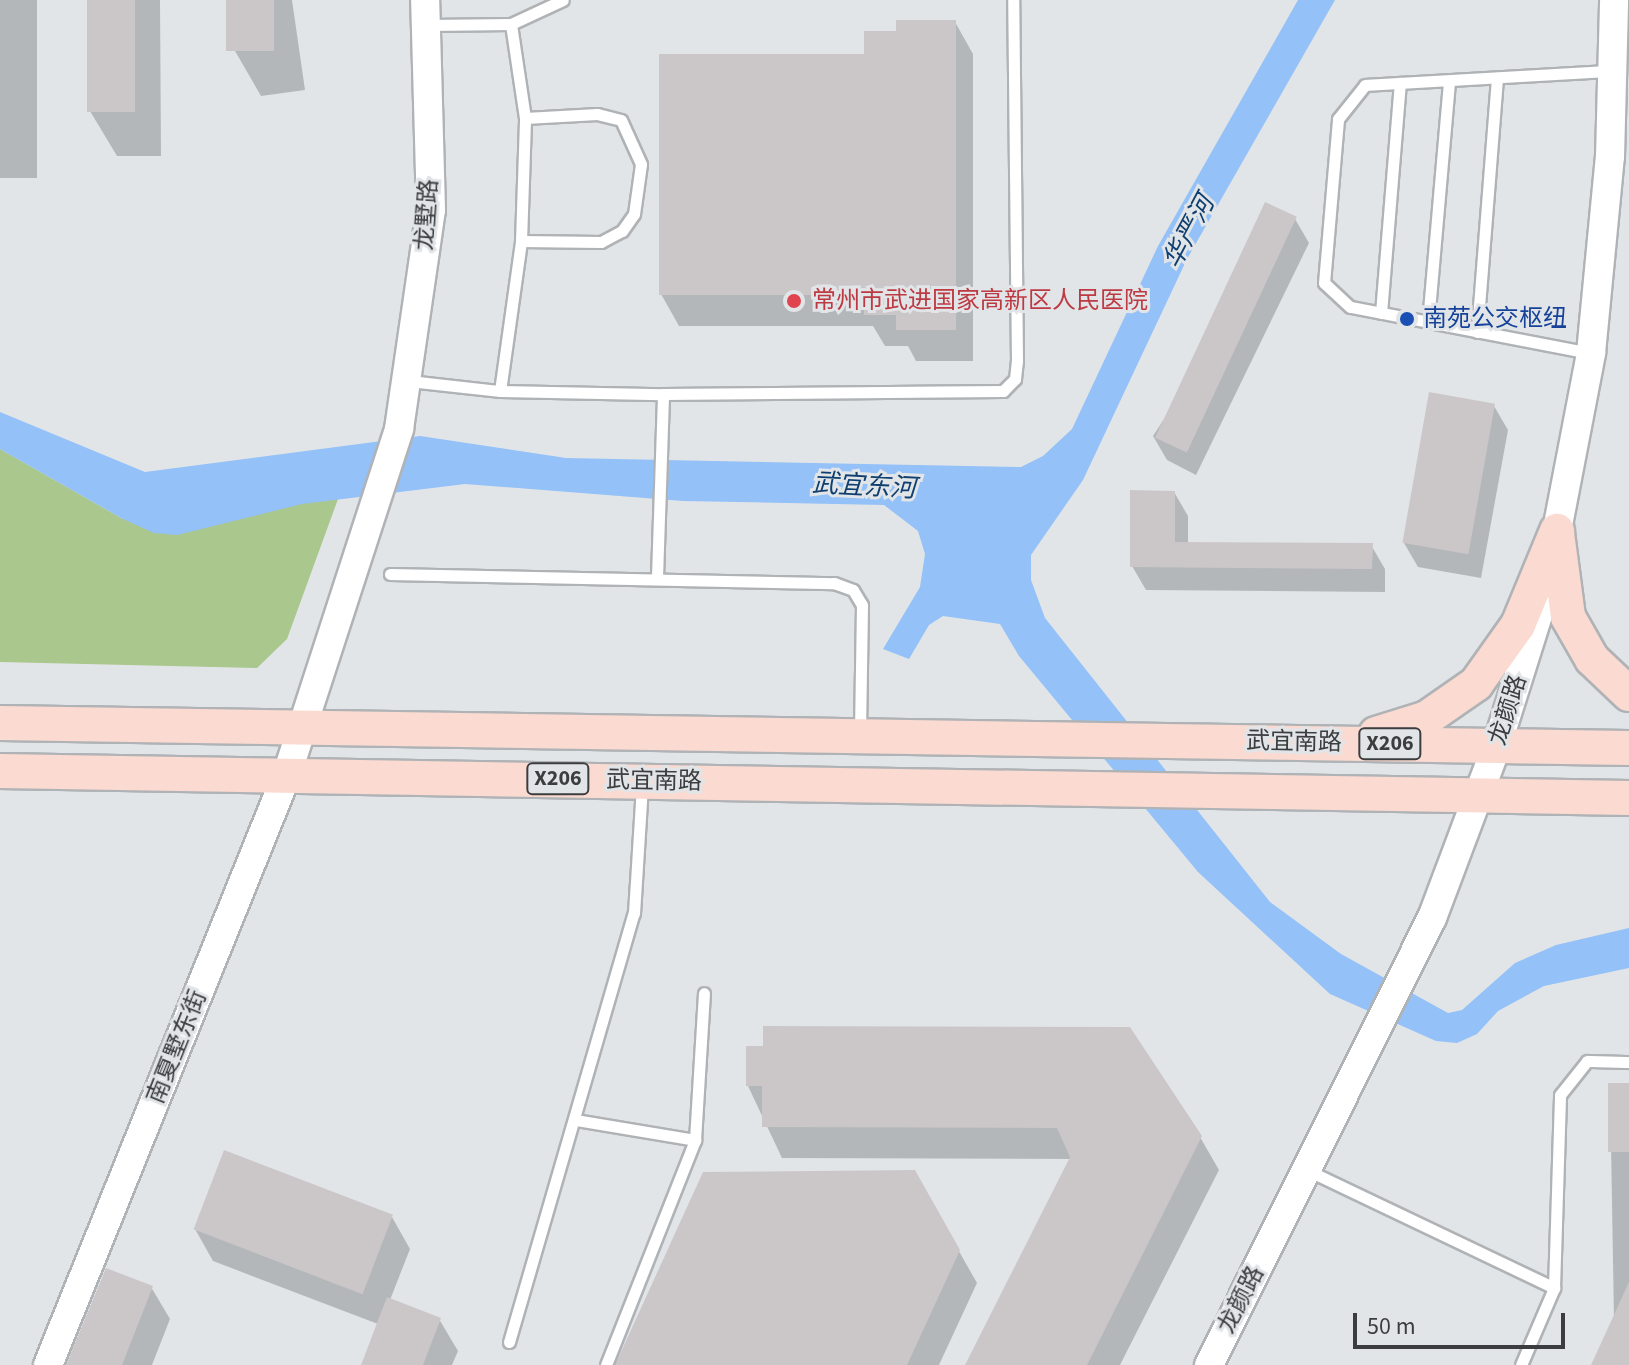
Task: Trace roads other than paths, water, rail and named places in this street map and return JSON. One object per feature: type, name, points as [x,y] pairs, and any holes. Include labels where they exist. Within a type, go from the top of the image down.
[{"type":"main road","points":[[1557,531],[1568,617],[1592,659],[1629,694]]},
{"type":"main road","points":[[1346,743],[1427,718],[1476,684],[1518,625],[1557,531]]},
{"type":"main road","name":"武宜南路","points":[[0,723],[1629,748]]},
{"type":"main road","name":"武宜南路","points":[[0,771],[1629,798]]},
{"type":"street","name":"龙颜路","points":[[1209,1365],[1411,959],[1480,795],[1544,597],[1591,353],[1614,71],[1614,0]]},
{"type":"street","name":"龙墅路","points":[[304,729],[399,429],[409,381],[431,210],[427,12]]},
{"type":"street","name":"南夏墅东街","points":[[48,1365],[304,729]]},
{"type":"lane","points":[[427,12],[511,24],[563,0]]},
{"type":"lane","points":[[409,381],[500,391],[663,394],[1003,391],[1015,379],[1013,0]]},
{"type":"lane","points":[[500,391],[521,241],[525,118],[511,24]]},
{"type":"lane","points":[[1591,353],[1350,307],[1324,283],[1338,119],[1365,85],[1614,71]]},
{"type":"lane","points":[[1477,332],[1497,78]]},
{"type":"lane","points":[[1428,322],[1449,81]]},
{"type":"lane","points":[[1381,313],[1400,83]]},
{"type":"lane","points":[[521,241],[601,242],[622,231],[634,214],[641,164],[621,120],[597,114],[525,118]]},
{"type":"lane","points":[[657,577],[663,394]]},
{"type":"lane","points":[[390,574],[657,577],[834,583],[853,590],[862,605],[860,737]]},
{"type":"lane","points":[[509,1342],[634,913],[642,781]]},
{"type":"lane","points":[[606,1365],[695,1140],[704,993]]},
{"type":"lane","points":[[1521,1365],[1554,1288],[1560,1095],[1587,1061],[1629,1062]]},
{"type":"lane","points":[[576,1120],[695,1140]]},
{"type":"lane","points":[[1306,1170],[1554,1288]]},
{"type":"water","points":[[1298,0],[1335,0],[1187,259],[1083,480],[1031,555],[1031,580],[1045,618],[1270,902],[1341,954],[1448,1013],[1462,1010],[1515,963],[1556,945],[1629,928],[1629,968],[1544,986],[1498,1011],[1477,1034],[1457,1043],[1436,1041],[1330,994],[1198,872],[1019,656],[1000,624],[943,616],[929,625],[909,659],[883,649],[920,587],[925,554],[918,531],[884,505],[683,501],[465,484],[302,504],[177,535],[154,533],[123,519],[0,449],[0,412],[145,472],[420,436],[566,458],[1021,467],[1043,456],[1072,429],[1158,246]]},
{"type":"place","name":"常州市武进国家高新区人民医院","points":[[794,301]]},
{"type":"place","name":"南苑公交枢纽","points":[[1407,319]]},
{"type":"water label","name":"华严河","points":[[1189,232]]},
{"type":"water label","name":"武宜东河","points":[[864,486]]}]
